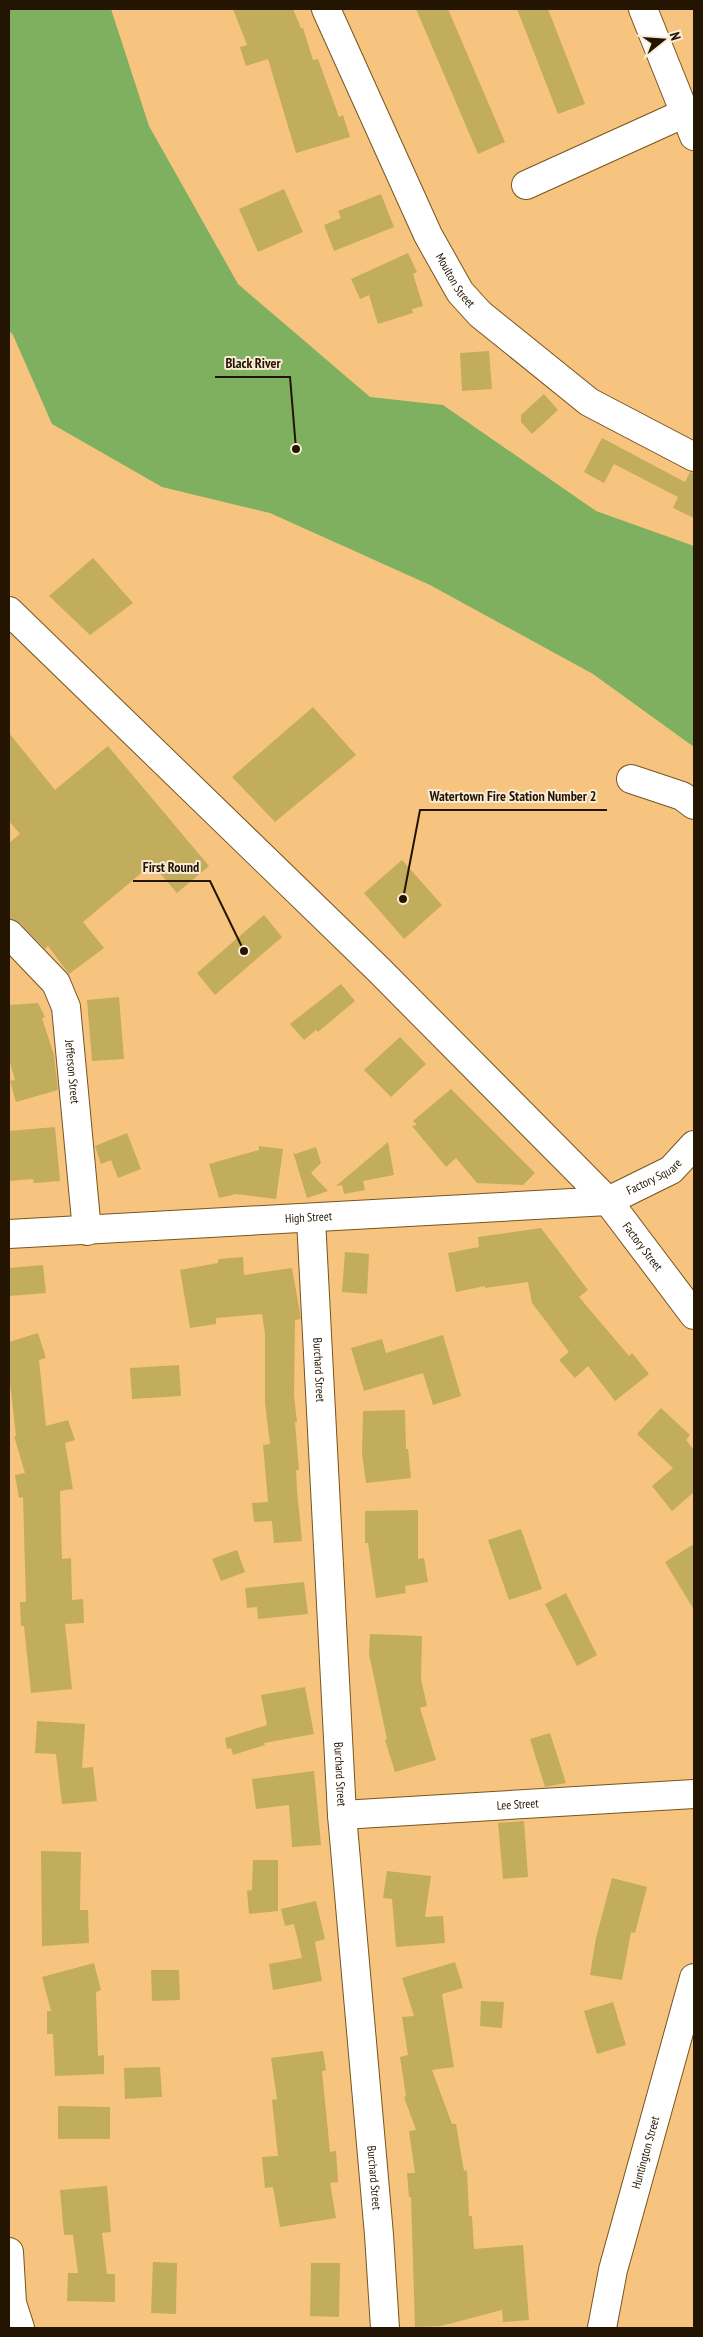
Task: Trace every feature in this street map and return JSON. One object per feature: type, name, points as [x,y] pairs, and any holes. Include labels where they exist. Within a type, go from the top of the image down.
[{"type":"street","name":"Moulton Street","points":[[326,9],[428,236],[460,292],[480,314],[589,402],[694,458]]},
{"type":"street","points":[[526,185],[690,124],[643,9]]},
{"type":"street","name":"Factory Street","points":[[9,612],[378,969],[608,1201],[694,1315]]},
{"type":"street","points":[[631,779],[682,796],[694,805]]},
{"type":"street","name":"Jefferson Street","points":[[9,934],[56,983],[66,1007],[87,1231]]},
{"type":"street","name":"Factory Square","points":[[608,1201],[682,1170],[694,1145]]},
{"type":"street","name":"High Street","points":[[9,1234],[312,1219],[608,1201]]},
{"type":"street","name":"Burchard Street","points":[[312,1219],[342,1815],[379,2235],[384,2328]]},
{"type":"street","name":"Factory Street","points":[[676,1292],[694,1328]]},
{"type":"street","name":"Lee Street","points":[[342,1815],[694,1794]]},
{"type":"street","name":"Huntington Street","points":[[602,2328],[613,2270],[694,1978]]},
{"type":"street","points":[[9,2252],[12,2303],[20,2328]]},
{"type":"shaded area","points":[[9,9],[111,9],[149,126],[238,284],[370,397],[443,405],[596,511],[694,546],[694,747],[593,674],[430,585],[270,513],[162,487],[52,424],[13,335],[9,331]]},
{"type":"building","points":[[233,9],[293,9],[301,28],[303,28],[313,60],[318,59],[339,117],[343,115],[350,137],[296,153],[268,59],[246,66],[240,47],[247,45]]},
{"type":"building","points":[[416,9],[448,9],[505,142],[478,154]]},
{"type":"building","points":[[517,9],[548,9],[585,104],[558,114]]},
{"type":"building","points":[[284,189],[303,232],[258,252],[239,209]]},
{"type":"building","points":[[381,194],[394,227],[334,251],[324,225],[341,218],[338,211]]},
{"type":"building","points":[[408,253],[417,272],[413,274],[423,306],[412,309],[413,313],[378,324],[369,295],[360,299],[351,279]]},
{"type":"building","points":[[489,351],[492,389],[462,391],[460,353]]},
{"type":"building","points":[[544,394],[558,410],[532,434],[521,422],[521,415]]},
{"type":"building","points":[[602,438],[685,482],[690,472],[694,473],[694,518],[673,508],[678,497],[614,464],[604,483],[584,472]]},
{"type":"building","points":[[93,558],[133,603],[90,635],[49,596]]},
{"type":"building","points":[[313,707],[356,755],[275,822],[232,777]]},
{"type":"building","points":[[9,733],[55,790],[108,746],[209,866],[177,893],[152,864],[83,922],[104,948],[69,974],[48,946],[45,949],[20,923],[9,919],[9,843],[20,834],[9,821]]},
{"type":"building","points":[[402,860],[442,905],[404,939],[364,893]]},
{"type":"building","points":[[264,915],[282,937],[215,995],[197,973]]},
{"type":"building","points":[[341,984],[355,1001],[318,1032],[316,1030],[304,1040],[290,1024]]},
{"type":"building","points":[[119,997],[124,1059],[92,1061],[87,1000]]},
{"type":"building","points":[[38,1003],[45,1017],[42,1018],[54,1055],[58,1090],[16,1102],[10,1081],[15,1080],[9,1059],[9,1005]]},
{"type":"building","points":[[400,1037],[426,1064],[391,1097],[364,1070]]},
{"type":"building","points":[[451,1089],[535,1173],[523,1185],[477,1183],[456,1158],[446,1167],[412,1126],[417,1125],[413,1121]]},
{"type":"building","points":[[55,1127],[60,1181],[34,1183],[33,1179],[9,1181],[9,1131]]},
{"type":"building","points":[[127,1133],[141,1169],[118,1178],[111,1160],[101,1164],[95,1146]]},
{"type":"building","points":[[388,1142],[394,1175],[363,1181],[365,1190],[344,1194],[342,1185],[336,1186]]},
{"type":"building","points":[[259,1146],[283,1149],[276,1199],[236,1194],[219,1198],[209,1164],[259,1150]]},
{"type":"building","points":[[316,1147],[321,1163],[311,1173],[328,1191],[307,1198],[293,1152],[295,1154]]},
{"type":"building","points":[[541,1228],[588,1290],[579,1297],[629,1356],[632,1353],[649,1374],[615,1401],[588,1366],[575,1378],[559,1360],[569,1352],[532,1303],[528,1282],[485,1288],[485,1286],[456,1292],[448,1253],[479,1247],[478,1237]]},
{"type":"building","points":[[345,1252],[369,1254],[367,1294],[342,1292]]},
{"type":"building","points":[[243,1257],[244,1275],[292,1268],[301,1319],[295,1320],[294,1396],[299,1470],[296,1470],[297,1490],[302,1541],[274,1543],[272,1521],[254,1522],[252,1503],[268,1502],[263,1445],[270,1444],[265,1403],[265,1334],[262,1314],[216,1318],[216,1324],[190,1328],[180,1270],[218,1263],[218,1259]]},
{"type":"building","points":[[43,1265],[46,1293],[9,1296],[9,1268]]},
{"type":"building","points":[[38,1333],[46,1358],[39,1360],[46,1426],[68,1420],[75,1440],[65,1443],[73,1489],[60,1491],[62,1559],[71,1558],[72,1600],[83,1599],[84,1623],[65,1624],[72,1689],[31,1693],[24,1626],[21,1626],[20,1602],[26,1602],[23,1497],[19,1498],[15,1475],[25,1473],[14,1436],[16,1436],[9,1374],[9,1342]]},
{"type":"building","points":[[443,1335],[461,1396],[433,1405],[423,1373],[364,1391],[351,1348],[382,1339],[386,1353]]},
{"type":"building","points":[[179,1365],[181,1396],[132,1399],[130,1368]]},
{"type":"building","points":[[661,1408],[690,1435],[686,1440],[694,1450],[694,1492],[672,1511],[652,1486],[673,1468],[637,1434]]},
{"type":"building","points":[[405,1410],[406,1449],[408,1449],[411,1478],[366,1483],[362,1454],[363,1411]]},
{"type":"building","points":[[418,1510],[418,1559],[424,1558],[428,1582],[405,1586],[406,1593],[376,1598],[368,1543],[365,1543],[365,1511]]},
{"type":"building","points":[[521,1529],[542,1589],[509,1600],[488,1540]]},
{"type":"building","points":[[694,1544],[694,1610],[665,1562]]},
{"type":"building","points":[[237,1550],[245,1572],[221,1581],[212,1559]]},
{"type":"building","points":[[304,1582],[308,1614],[258,1619],[257,1607],[247,1608],[245,1588]]},
{"type":"building","points":[[566,1593],[597,1655],[577,1666],[545,1604]]},
{"type":"building","points":[[370,1634],[422,1636],[421,1679],[427,1706],[420,1708],[436,1760],[395,1772],[385,1740],[387,1739],[369,1654]]},
{"type":"building","points":[[305,1687],[314,1734],[264,1743],[265,1745],[233,1755],[231,1748],[227,1749],[225,1738],[267,1725],[261,1695]]},
{"type":"building","points":[[37,1721],[85,1724],[82,1768],[93,1767],[97,1801],[62,1804],[56,1754],[35,1753]]},
{"type":"building","points":[[550,1733],[566,1783],[545,1787],[530,1739]]},
{"type":"building","points":[[314,1771],[321,1845],[292,1847],[289,1805],[256,1809],[252,1779]]},
{"type":"building","points":[[524,1821],[528,1877],[503,1879],[498,1823]]},
{"type":"building","points":[[41,1851],[81,1852],[80,1910],[88,1910],[89,1943],[42,1946]]},
{"type":"building","points":[[253,1860],[278,1860],[278,1911],[249,1914],[247,1891],[252,1890]]},
{"type":"building","points":[[387,1871],[431,1876],[425,1917],[443,1916],[445,1943],[396,1947],[392,1899],[383,1898]]},
{"type":"building","points":[[612,1878],[647,1887],[635,1933],[631,1932],[622,1980],[590,1975],[596,1938]]},
{"type":"building","points":[[316,1901],[325,1939],[315,1942],[322,1981],[273,1990],[269,1964],[302,1958],[294,1924],[285,1926],[281,1909]]},
{"type":"building","points":[[455,1962],[463,1988],[442,1994],[454,2067],[432,2070],[452,2124],[456,2124],[464,2171],[467,2170],[469,2216],[472,2216],[474,2249],[523,2245],[529,2320],[503,2322],[502,2310],[441,2326],[415,2327],[411,2197],[409,2197],[407,2173],[415,2173],[409,2131],[416,2130],[404,2097],[406,2096],[400,2057],[408,2055],[402,2017],[414,2016],[402,1978]]},
{"type":"building","points":[[94,1963],[101,1990],[96,1992],[98,2056],[104,2055],[104,2074],[55,2076],[53,2034],[47,2034],[47,2011],[51,2011],[42,1977]]},
{"type":"building","points":[[151,1970],[179,1970],[180,2000],[152,2001]]},
{"type":"building","points":[[481,2001],[504,2002],[502,2028],[480,2026]]},
{"type":"building","points":[[613,2002],[626,2045],[597,2054],[584,2011]]},
{"type":"building","points":[[323,2051],[326,2070],[322,2071],[330,2152],[336,2151],[338,2182],[330,2183],[336,2218],[280,2227],[273,2187],[265,2188],[262,2157],[278,2156],[272,2100],[277,2099],[271,2058]]},
{"type":"building","points":[[160,2067],[162,2097],[125,2099],[124,2068]]},
{"type":"building","points":[[58,2106],[110,2107],[110,2139],[58,2139]]},
{"type":"building","points":[[107,2186],[111,2232],[102,2233],[107,2274],[115,2274],[115,2302],[67,2301],[68,2273],[78,2273],[73,2235],[64,2235],[60,2190]]},
{"type":"building","points":[[153,2262],[177,2263],[176,2314],[151,2313]]},
{"type":"building","points":[[311,2263],[340,2263],[339,2317],[310,2316]]},
{"type":"place","name":"Black River","points":[[296,449]]},
{"type":"place","name":"Watertown Fire Station Number 2","points":[[403,899]]},
{"type":"place","name":"First Round","points":[[244,951]]}]
